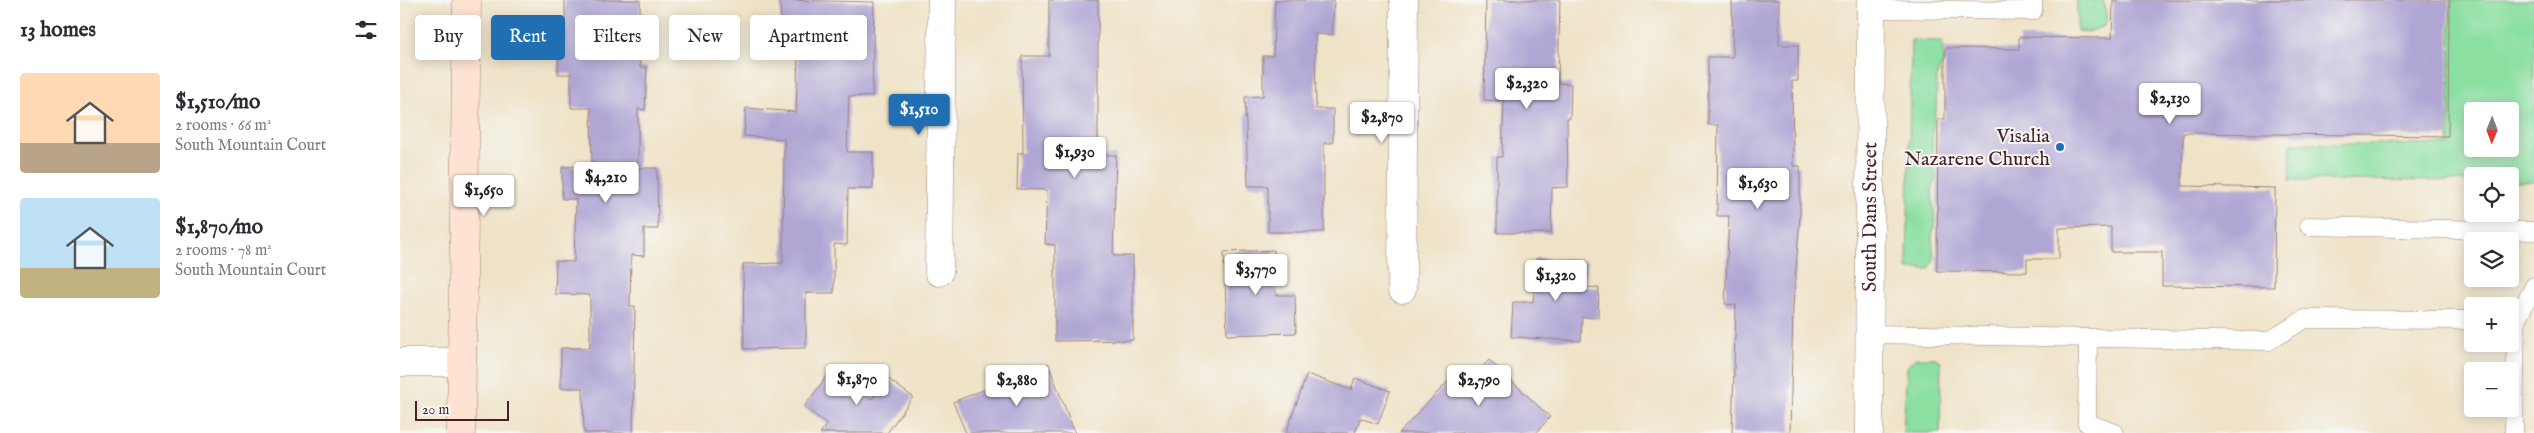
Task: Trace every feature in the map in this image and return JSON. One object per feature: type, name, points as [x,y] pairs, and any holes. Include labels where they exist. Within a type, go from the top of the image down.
[{"type":"street","points":[[461,433],[467,0]]},
{"type":"street","points":[[939,272],[942,0]]},
{"type":"street","points":[[1402,289],[1404,0]]},
{"type":"street","name":"South Dans Street","points":[[1869,433],[1871,4]]},
{"type":"street","points":[[400,362],[461,362]]},
{"type":"lane","points":[[1871,4],[2033,11],[2033,0]]},
{"type":"lane","points":[[2310,226],[2534,231]]},
{"type":"lane","points":[[2519,311],[2534,286]]},
{"type":"lane","points":[[1870,334],[2269,341],[2305,319],[2464,320]]},
{"type":"lane","points":[[2088,338],[2087,423],[2115,433]]},
{"type":"lane","points":[[2513,352],[2514,433]]},
{"type":"green space","points":[[2077,0],[2103,0],[2107,18],[2105,26],[2087,32],[2077,31]]},
{"type":"green space","points":[[2451,0],[2534,0],[2534,182],[2519,182],[2519,167],[2464,167],[2464,181],[2290,180],[2291,143],[2449,145]]},
{"type":"green space","points":[[1911,40],[1942,41],[1944,61],[1937,75],[1936,111],[1933,122],[1932,158],[1936,177],[1932,192],[1935,221],[1932,236],[1934,259],[1929,269],[1907,269]]},
{"type":"green space","points":[[1915,358],[1936,358],[1941,362],[1940,433],[1903,433],[1907,367]]},
{"type":"building","points":[[565,0],[640,0],[640,15],[575,15],[575,60],[640,60],[640,67],[647,67],[645,110],[638,109],[638,168],[657,168],[658,229],[644,229],[644,256],[631,255],[630,306],[635,306],[633,433],[584,433],[583,388],[561,388],[561,348],[590,348],[590,295],[555,294],[556,261],[574,262],[576,199],[562,199],[562,167],[592,166],[591,108],[571,108],[571,74],[558,74],[558,60],[565,60]]},
{"type":"building","points":[[780,0],[874,2],[872,97],[849,96],[847,152],[873,152],[873,189],[848,189],[847,245],[834,244],[834,293],[806,293],[806,348],[744,349],[743,264],[783,263],[784,139],[744,136],[746,108],[796,112],[798,60],[867,60],[867,15],[780,15]]},
{"type":"building","points":[[1049,0],[1098,0],[1098,155],[1116,155],[1113,256],[1133,256],[1133,340],[1055,341],[1055,245],[1045,244],[1047,190],[1017,189],[1018,153],[1023,153],[1022,56],[1049,56]]},
{"type":"building","points":[[1275,0],[1334,0],[1332,35],[1315,34],[1316,109],[1333,109],[1333,143],[1324,143],[1324,232],[1268,232],[1268,186],[1248,186],[1245,97],[1263,96],[1263,56],[1273,56]]},
{"type":"building","points":[[1486,0],[1560,0],[1558,83],[1571,84],[1570,118],[1567,118],[1568,187],[1552,188],[1551,233],[1497,233],[1497,157],[1502,157],[1504,101],[1484,100]]},
{"type":"building","points":[[1732,0],[1779,0],[1779,45],[1798,45],[1798,81],[1792,81],[1793,166],[1800,166],[1800,217],[1793,307],[1790,433],[1732,433],[1736,305],[1725,304],[1729,216],[1717,216],[1718,125],[1708,125],[1708,57],[1733,57]]},
{"type":"building","name":"Visalia Nazarene Church","points":[[2113,0],[2449,0],[2448,136],[2183,133],[2182,186],[2275,188],[2274,287],[2162,286],[2162,252],[2111,252],[2111,227],[2059,228],[2059,259],[2027,259],[2027,272],[1937,271],[1938,119],[1945,119],[1945,48],[2019,49],[2019,37],[2112,38]]},
{"type":"building","points":[[1274,250],[1276,295],[1295,295],[1296,333],[1227,335],[1224,252]]},
{"type":"building","points":[[1536,258],[1587,261],[1585,287],[1599,288],[1598,318],[1582,317],[1581,341],[1511,337],[1513,302],[1533,302]]},
{"type":"building","points":[[1489,360],[1550,417],[1536,433],[1399,433],[1456,373],[1467,383]]},
{"type":"building","points":[[1048,364],[1075,433],[966,433],[953,402]]},
{"type":"building","points":[[832,369],[872,399],[887,378],[913,397],[887,433],[820,433],[827,424],[804,407]]},
{"type":"building","points":[[1307,374],[1351,390],[1355,378],[1390,391],[1378,424],[1360,418],[1355,433],[1286,433]]},
{"type":"place","name":"Visalia Nazarene Church","points":[[2060,147]]}]
